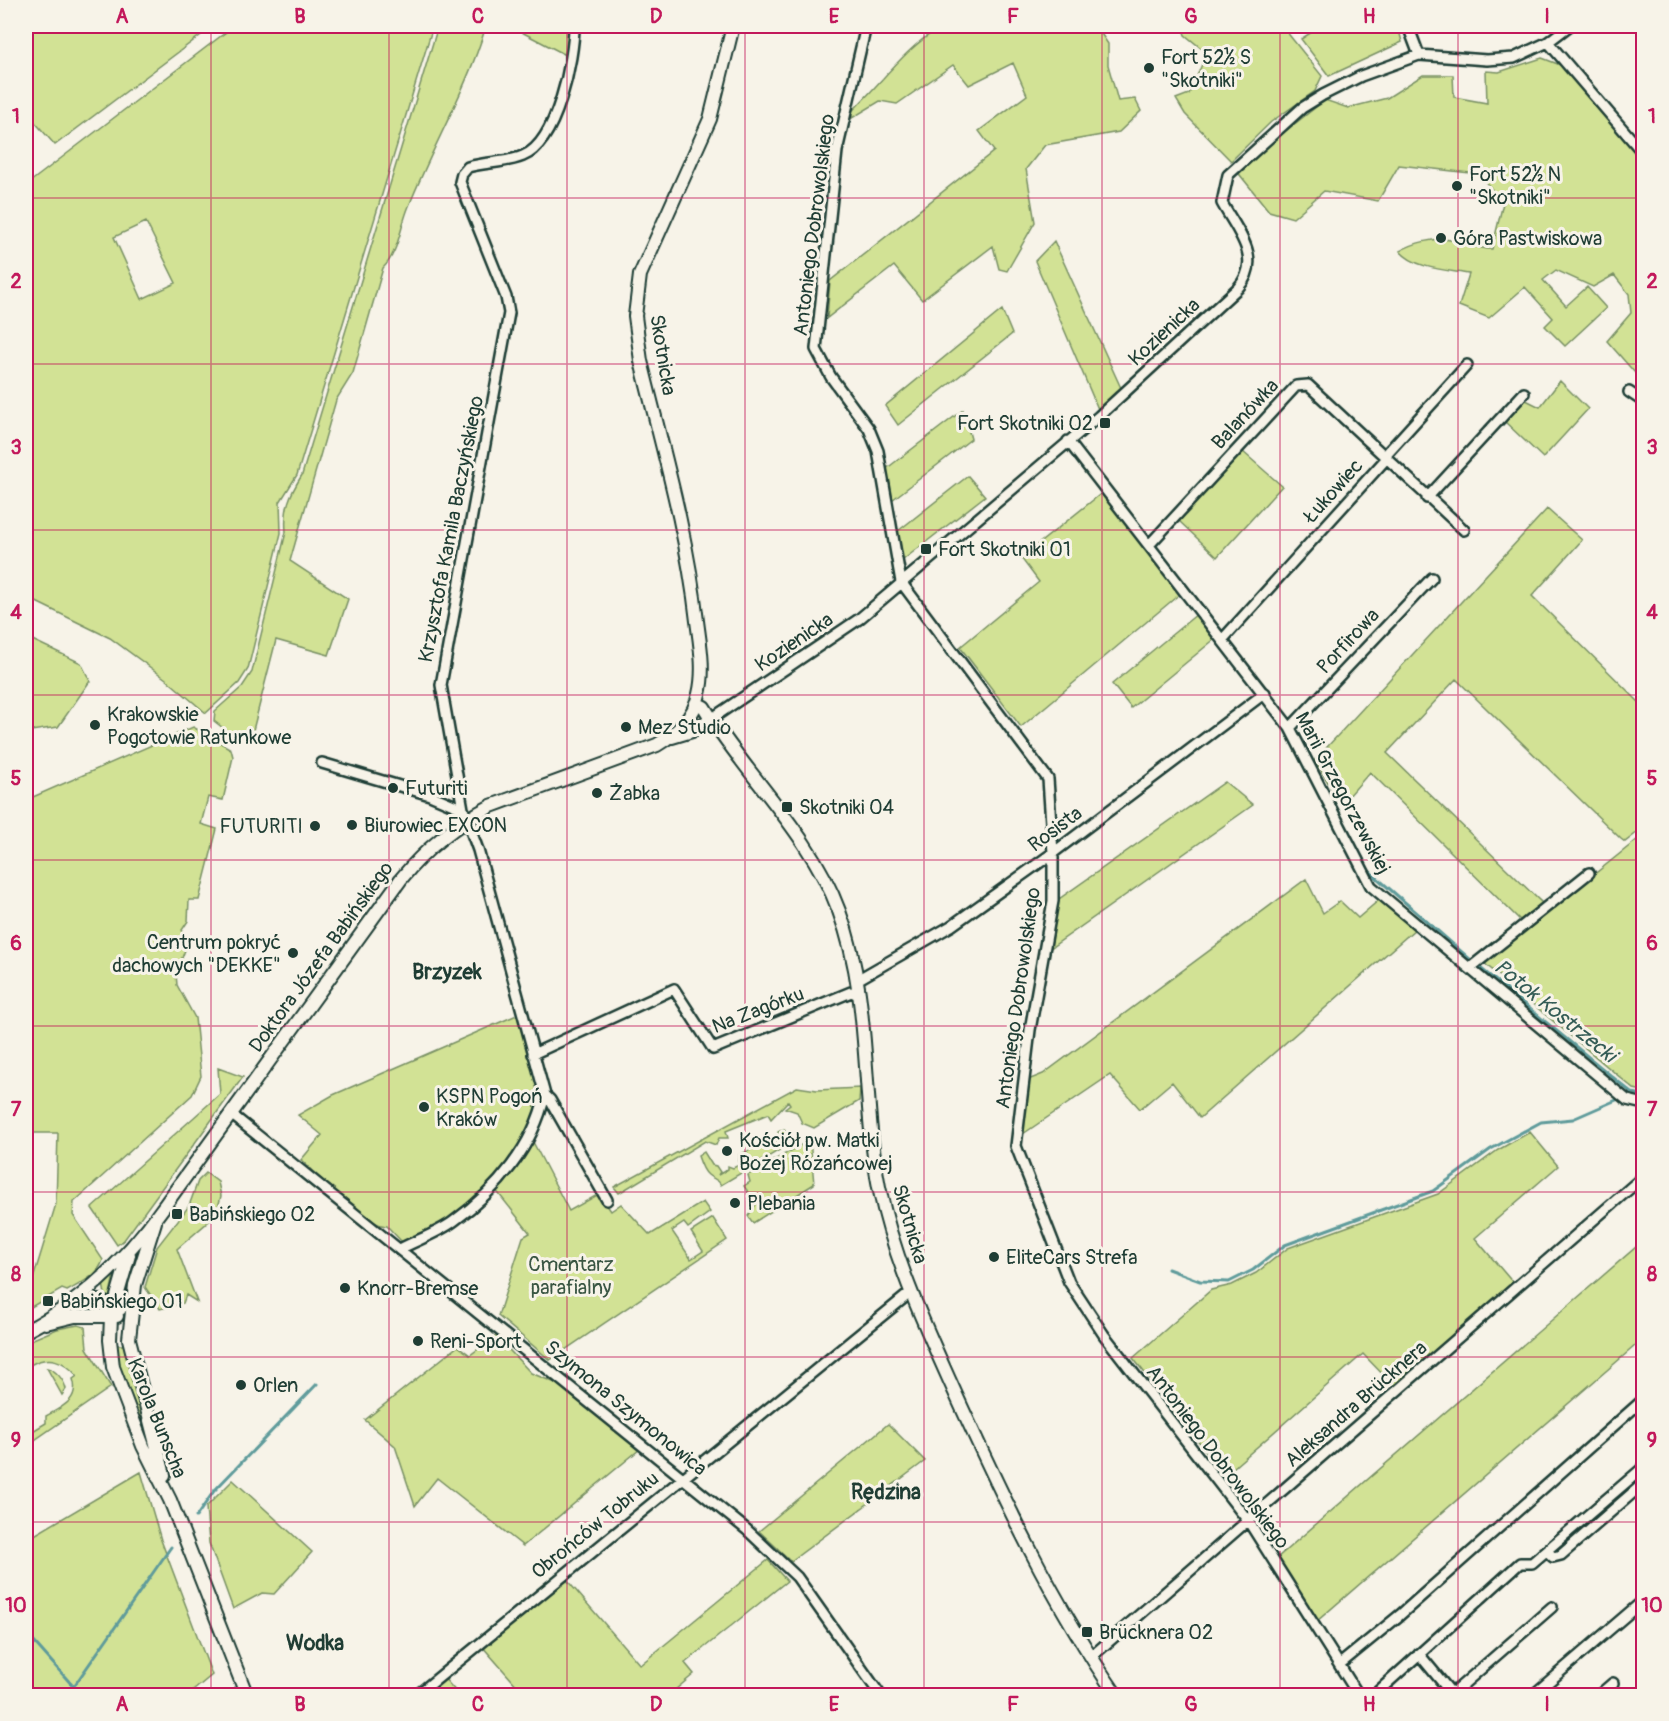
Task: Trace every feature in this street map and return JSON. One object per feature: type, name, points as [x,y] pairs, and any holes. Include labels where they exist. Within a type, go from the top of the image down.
[{"type":"main road","name":"Skotnicka","points":[[733,26],[710,119],[650,249],[636,296],[636,338],[681,519],[693,586],[702,665],[694,707],[704,707],[709,721],[792,827],[828,884],[840,912],[857,980],[879,1188],[910,1293],[1022,1535],[1091,1657],[1117,1695]]},
{"type":"main road","points":[[667,738],[683,725],[694,707]]},
{"type":"main road","points":[[667,738],[692,731],[709,721]]},
{"type":"main road","name":"Doktora Józefa Babińskiego","points":[[31,1329],[97,1284],[133,1246],[156,1218],[401,879],[465,814],[645,749],[667,738]]},
{"type":"main road","name":"Doktora Józefa Babińskiego","points":[[31,1329],[75,1316],[130,1312],[144,1252],[156,1218]]},
{"type":"main road","name":"Karola Bunscha","points":[[133,1246],[123,1267],[112,1312],[110,1340],[113,1367],[143,1446],[170,1500],[246,1695]]},
{"type":"main road","name":"Doktora Józefa Babińskiego","points":[[72,1303],[91,1300],[112,1312]]},
{"type":"main road","name":"Karola Bunscha","points":[[130,1312],[132,1358],[170,1500]]},
{"type":"street","name":"Krzysztofa Kamila Baczyńskiego","points":[[574,26],[570,63],[554,118],[543,140],[524,156],[468,167],[462,174],[460,182],[506,297],[509,313],[442,669],[441,685],[465,814],[506,946],[545,1095],[607,1200]]},
{"type":"street","name":"Antoniego Dobrowolskiego","points":[[866,26],[837,152],[816,349],[831,377],[869,429],[878,452],[901,582],[1048,779],[1053,853],[1053,900],[1030,1030],[1016,1146],[1075,1293],[1104,1335],[1248,1522],[1359,1695]]},
{"type":"street","points":[[1408,26],[1419,55]]},
{"type":"street","name":"Kozienicka","points":[[709,721],[859,619],[1125,392],[1245,280],[1251,264],[1250,256],[1222,203],[1228,175],[1302,108],[1361,76],[1419,55],[1500,60],[1532,51],[1569,26]]},
{"type":"street","points":[[1548,42],[1644,154]]},
{"type":"street","name":"Łukowiec","points":[[1223,639],[1386,459],[1388,452],[1467,365]]},
{"type":"street","name":"Balanówka","points":[[1150,544],[1296,386],[1308,385],[1464,530]]},
{"type":"street","points":[[1629,392],[1644,402]]},
{"type":"street","points":[[1427,498],[1524,393]]},
{"type":"street","name":"Marii Grzegorzewskiej","points":[[1068,441],[1150,544],[1290,728],[1371,886],[1627,1100],[1644,1104]]},
{"type":"street","name":"Porfirowa","points":[[1290,728],[1432,578]]},
{"type":"street","name":"Rosista","points":[[857,980],[951,926],[1053,853],[1264,693]]},
{"type":"street","points":[[322,763],[430,795],[465,814]]},
{"type":"street","points":[[1470,968],[1588,873]]},
{"type":"street","name":"Na Zagórku","points":[[533,1054],[674,989],[713,1049],[851,992],[859,995]]},
{"type":"street","points":[[400,1250],[453,1222],[519,1158],[537,1123],[545,1095]]},
{"type":"street","name":"Szymona Szymonowica","points":[[231,1114],[746,1529],[791,1571],[881,1695]]},
{"type":"street","name":"Aleksandra Brücknera","points":[[1091,1657],[1644,1176]]},
{"type":"street","name":"Obrońców Tobruku","points":[[416,1695],[910,1293]]},
{"type":"street","points":[[1340,1664],[1409,1607],[1644,1399]]},
{"type":"street","points":[[1373,1695],[1520,1563],[1532,1563],[1644,1467]]},
{"type":"street","points":[[1547,1551],[1553,1557],[1561,1555],[1644,1483]]},
{"type":"street","points":[[1532,1695],[1644,1600]]},
{"type":"street","points":[[1419,1654],[1453,1695],[1552,1607]]},
{"type":"street","points":[[1598,1695],[1613,1683]]},
{"type":"green space","points":[[26,26],[213,26],[55,145],[26,112]]},
{"type":"green space","points":[[234,26],[433,26],[297,475],[280,502],[281,533],[248,669],[239,683],[206,713],[166,679],[110,638],[26,597],[26,185]],"holes":[[[146,222],[176,283],[142,299],[114,237]]]},
{"type":"green space","points":[[438,26],[486,26],[460,95],[409,206],[393,255],[383,268],[353,373],[336,400],[290,561],[348,599],[329,655],[276,640],[251,738],[227,731],[214,721],[215,711],[242,687],[252,672],[286,532],[288,502],[302,475]]},
{"type":"green space","points":[[510,26],[570,26],[566,55]]},
{"type":"green space","points":[[942,26],[1096,26],[1108,44],[1108,65],[1118,101],[1135,99],[1141,111],[1119,132],[1045,145],[1026,169],[1035,222],[1007,271],[999,269],[993,246],[922,300],[894,266],[827,318],[830,281],[994,151],[979,131],[1027,95],[1013,63],[969,85],[953,65],[897,104],[880,101],[852,118],[851,112],[894,66],[917,44]]},
{"type":"green space","points":[[1182,26],[1282,26],[1322,76],[1315,91],[1271,122],[1231,161],[1185,114],[1176,99],[1189,94],[1207,53],[1185,35]]},
{"type":"green space","points":[[1321,26],[1398,26],[1402,42],[1329,76],[1301,39]]},
{"type":"green space","points":[[1542,58],[1563,66],[1643,161],[1643,382],[1607,341],[1631,313],[1629,294],[1614,275],[1593,287],[1556,270],[1543,280],[1566,306],[1587,287],[1606,308],[1565,346],[1545,326],[1553,318],[1525,287],[1489,318],[1459,306],[1469,274],[1441,270],[1414,262],[1400,251],[1418,243],[1439,239],[1492,249],[1503,203],[1479,174],[1399,165],[1378,201],[1324,191],[1293,218],[1269,211],[1236,170],[1325,100],[1348,108],[1387,98],[1423,75],[1453,75],[1454,97],[1487,103],[1486,71],[1499,72]]},
{"type":"green space","points":[[1054,241],[1121,388],[1098,409],[1035,261]]},
{"type":"green space","points":[[1002,310],[1012,334],[898,425],[885,406]]},
{"type":"green space","points":[[1560,381],[1588,409],[1543,458],[1504,421],[1524,399],[1540,407]]},
{"type":"green space","points":[[963,410],[971,439],[892,500],[886,469]]},
{"type":"green space","points":[[1242,451],[1282,486],[1217,557],[1179,521]]},
{"type":"green space","points":[[968,476],[985,496],[903,560],[898,531]]},
{"type":"green space","points":[[1103,492],[1181,593],[1021,727],[960,647],[1039,582],[1021,558]]},
{"type":"green space","points":[[1547,509],[1582,540],[1532,596],[1643,706],[1643,828],[1625,842],[1621,839],[1456,679],[1387,753],[1542,903],[1520,920],[1370,772],[1341,805],[1315,760]]},
{"type":"green space","points":[[1197,614],[1216,638],[1131,708],[1112,684]]},
{"type":"green space","points":[[26,637],[81,663],[90,681],[58,727],[31,731],[26,728]]},
{"type":"green space","points":[[193,727],[231,749],[233,757],[223,800],[208,797],[201,824],[217,829],[199,900],[189,900],[188,921],[182,930],[188,942],[176,974],[177,985],[195,1018],[201,1076],[192,1095],[74,1202],[73,1215],[103,1260],[101,1266],[78,1285],[67,1291],[62,1289],[26,1310],[26,1302],[56,1204],[58,1133],[26,1133],[26,800]]},
{"type":"green space","points":[[1225,782],[1253,805],[1049,949],[1059,899]]},
{"type":"green space","points":[[1643,835],[1643,1091],[1634,1089],[1484,963]]},
{"type":"green space","points":[[1306,879],[1323,913],[1340,901],[1358,918],[1379,900],[1415,929],[1200,1118],[1172,1082],[1140,1109],[1110,1075],[1020,1136],[1028,1080],[1043,1074]]},
{"type":"green space","name":"KSPN Pogoń Kraków","points":[[519,1014],[537,1078],[539,1106],[527,1133],[504,1168],[475,1199],[458,1212],[422,1234],[402,1242],[387,1226],[377,1224],[354,1209],[301,1160],[322,1135],[298,1115],[333,1095]]},
{"type":"green space","points":[[218,1068],[243,1077],[124,1240],[117,1245],[92,1208],[220,1094]]},
{"type":"green space","points":[[797,1087],[817,1090],[860,1088],[859,1101],[814,1128],[802,1123],[797,1112],[785,1108],[790,1104],[788,1101],[771,1119],[768,1114],[726,1131],[728,1138],[719,1138],[716,1145],[705,1141],[619,1193],[614,1187]]},
{"type":"green space","points":[[784,1129],[791,1141],[721,1185],[706,1173],[698,1156],[704,1152],[712,1165],[716,1166],[720,1172],[718,1175],[728,1169],[728,1166],[733,1168],[739,1165],[739,1155],[763,1144],[767,1147],[781,1139],[778,1132]]},
{"type":"green space","points":[[1530,1132],[1558,1166],[1475,1238],[1514,1284],[1395,1387],[1363,1354],[1225,1475],[1133,1358],[1211,1290],[1232,1285],[1256,1273],[1288,1248],[1438,1194],[1498,1150]]},
{"type":"green space","points":[[810,1140],[814,1184],[753,1223],[748,1216],[756,1204],[744,1186],[750,1182],[748,1175]]},
{"type":"green space","name":"Cmentarz parafialny","points":[[533,1142],[569,1211],[599,1194],[611,1211],[621,1204],[650,1235],[703,1202],[710,1212],[688,1228],[684,1223],[672,1231],[691,1259],[703,1251],[691,1232],[713,1218],[727,1240],[550,1360],[498,1316],[523,1237],[530,1233],[495,1189],[520,1164]]},
{"type":"green space","points":[[206,1173],[218,1182],[221,1196],[216,1215],[177,1249],[197,1302],[186,1295],[183,1303],[160,1309],[145,1287],[157,1247],[189,1206],[198,1181]]},
{"type":"green space","points":[[1643,1241],[1643,1339],[1317,1621],[1277,1558]]},
{"type":"green space","points":[[114,1275],[109,1299],[106,1299],[103,1284]]},
{"type":"green space","points":[[78,1325],[85,1327],[87,1348],[111,1387],[26,1446],[26,1435],[46,1423],[46,1416],[72,1398],[75,1386],[73,1379],[77,1376],[61,1362],[55,1360],[43,1360],[30,1365],[26,1358],[26,1342],[57,1329]]},
{"type":"green space","points":[[496,1336],[531,1373],[563,1386],[640,1449],[523,1546],[437,1478],[415,1506],[395,1446],[365,1420],[458,1346],[470,1355]]},
{"type":"green space","points":[[117,1345],[125,1345],[149,1443],[122,1380]]},
{"type":"green space","points":[[47,1368],[56,1373],[63,1382],[66,1389],[62,1395]]},
{"type":"green space","points":[[888,1424],[925,1461],[791,1561],[759,1531]]},
{"type":"green space","points":[[141,1472],[161,1540],[212,1675],[188,1695],[26,1695],[26,1540]]},
{"type":"green space","points":[[233,1480],[312,1552],[274,1594],[262,1593],[233,1609],[209,1543],[206,1507]]},
{"type":"green space","points":[[768,1560],[787,1581],[685,1663],[694,1674],[669,1695],[525,1695],[482,1646],[566,1579],[640,1665]]},
{"type":"green space","points":[[443,1677],[459,1695],[420,1696]]},
{"type":"waterway","name":"Potok Kostrzecki","points":[[1316,767],[1340,816]]},
{"type":"waterway","name":"Potok Kostrzecki","points":[[1368,870],[1472,961]]},
{"type":"waterway","name":"Potok Kostrzecki","points":[[1479,967],[1632,1093],[1644,1095]]},
{"type":"waterway","points":[[1168,1269],[1200,1281],[1229,1282],[1253,1270],[1285,1245],[1433,1191],[1491,1149],[1541,1122],[1573,1119],[1621,1098]]},
{"type":"waterway","points":[[196,1517],[214,1491],[317,1384]]},
{"type":"waterway","points":[[67,1696],[171,1547]]},
{"type":"waterway","points":[[26,1633],[73,1686]]},
{"type":"place","name":"Fort 52½ S \"Skotniki\"","points":[[1149,68]]},
{"type":"place","name":"Fort 52½ N \"Skotniki\"","points":[[1457,186]]},
{"type":"place","name":"Góra Pastwiskowa","points":[[1441,238]]},
{"type":"place","name":"Fort Skotniki 02","points":[[1105,423]]},
{"type":"place","name":"Fort Skotniki 01","points":[[926,549]]},
{"type":"place","name":"Krakowskie Pogotowie Ratunkowe","points":[[95,725]]},
{"type":"place","name":"Mez Studio","points":[[626,727]]},
{"type":"place","name":"Futuriti","points":[[393,788]]},
{"type":"place","name":"Żabka","points":[[597,793]]},
{"type":"place","name":"Skotniki 04","points":[[787,807]]},
{"type":"place","name":"Biurowiec EXCON","points":[[352,825]]},
{"type":"place","name":"FUTURITI","points":[[315,826]]},
{"type":"place","name":"Centrum pokryć dachowych \"DEKKE\"","points":[[293,953]]},
{"type":"place","name":"KSPN Pogoń Kraków","points":[[424,1107]]},
{"type":"place","name":"Kościół pw. Matki Bożej Różańcowej","points":[[727,1151]]},
{"type":"place","name":"Plebania","points":[[735,1203]]},
{"type":"place","name":"Babińskiego 02","points":[[177,1214]]},
{"type":"place","name":"EliteCars Strefa","points":[[994,1257]]},
{"type":"place","name":"Knorr-Bremse","points":[[345,1288]]},
{"type":"place","name":"Babińskiego 01","points":[[48,1301]]},
{"type":"place","name":"Reni-Sport","points":[[418,1341]]},
{"type":"place","name":"Orlen","points":[[241,1385]]},
{"type":"place","name":"Brücknera 02","points":[[1087,1632]]},
{"type":"district","name":"Brzyzek","points":[[447,972]]},
{"type":"district","name":"Rędzina","points":[[886,1492]]},
{"type":"district","name":"Wodka","points":[[315,1643]]}]
